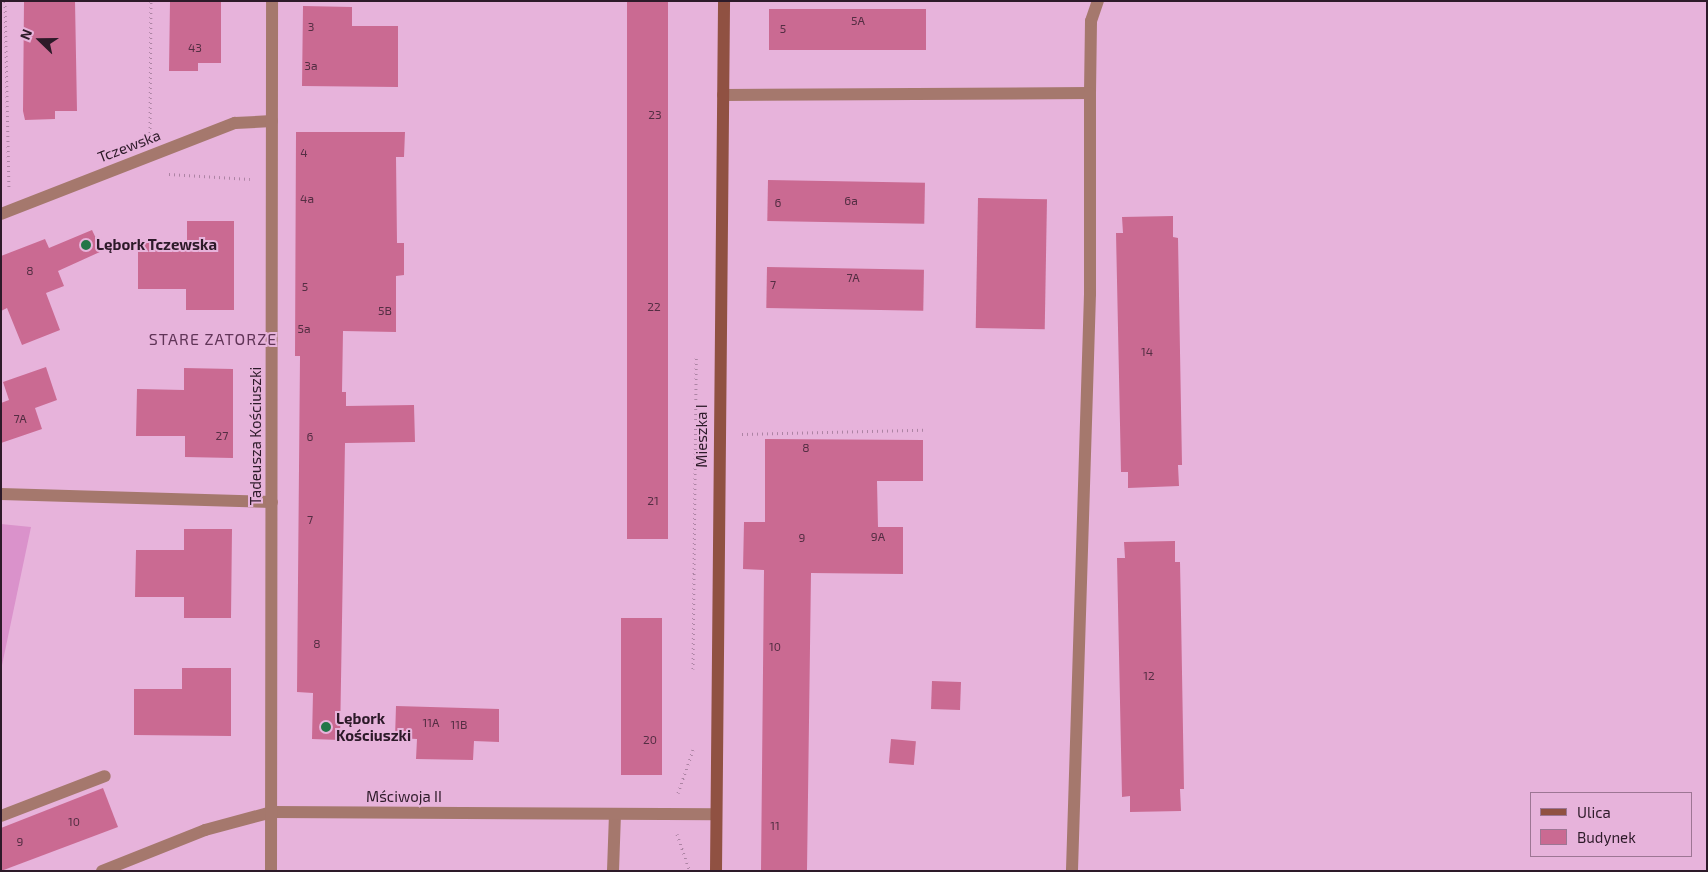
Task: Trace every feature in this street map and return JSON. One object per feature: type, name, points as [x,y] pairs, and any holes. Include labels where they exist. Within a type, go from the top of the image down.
[{"type":"street","name":"Tadeusza Kościuszki","points":[[271,871],[272,1]]},
{"type":"street","name":"Mieszka I","points":[[716,871],[724,1]]},
{"type":"street","points":[[1072,871],[1090,294],[1092,21],[1098,1]]},
{"type":"street","points":[[723,95],[1090,93]]},
{"type":"street","name":"Tczewska","points":[[1,214],[235,123],[272,121]]},
{"type":"street","points":[[1,494],[272,502]]},
{"type":"street","points":[[1,816],[105,776]]},
{"type":"street","name":"Mściwoja II","points":[[102,871],[205,830],[272,812],[716,814]]},
{"type":"street","points":[[613,871],[616,814]]},
{"type":"path","points":[[5,1],[6,178],[15,208]]},
{"type":"path","points":[[150,156],[151,1]]},
{"type":"path","points":[[164,174],[254,179],[254,187]]},
{"type":"path","points":[[693,677],[696,353]]},
{"type":"path","points":[[742,434],[924,430]]},
{"type":"path","points":[[690,871],[677,837],[678,793],[690,767],[693,746]]},
{"type":"shaded area","points":[[1,524],[31,527],[1,670]]},
{"type":"building","points":[[24,1],[75,1],[77,111],[55,111],[55,119],[25,120],[23,111]]},
{"type":"building","points":[[170,1],[221,1],[221,63],[198,63],[198,71],[169,71]]},
{"type":"building","points":[[627,1],[668,1],[668,539],[627,539]]},
{"type":"building","points":[[303,6],[352,7],[352,26],[398,26],[398,87],[302,86]]},
{"type":"building","points":[[769,9],[926,9],[926,50],[769,50]]},
{"type":"building","points":[[296,132],[405,132],[404,157],[396,157],[397,243],[404,243],[404,275],[396,276],[396,332],[343,331],[342,392],[346,392],[346,406],[414,405],[415,442],[345,443],[340,740],[312,739],[313,693],[297,692],[300,356],[295,356]]},
{"type":"building","points":[[768,180],[925,183],[924,224],[767,221]]},
{"type":"building","points":[[978,198],[1047,199],[1045,329],[976,328]]},
{"type":"building","points":[[1173,216],[1173,237],[1178,238],[1182,465],[1178,465],[1179,486],[1128,488],[1128,472],[1121,472],[1116,233],[1123,233],[1122,217]]},
{"type":"building","points":[[187,221],[234,221],[234,310],[186,310],[186,289],[138,289],[138,242],[187,242]]},
{"type":"building","points":[[92,230],[102,251],[58,271],[64,286],[46,293],[60,330],[22,345],[7,308],[1,311],[1,256],[45,239],[49,248]]},
{"type":"building","points":[[767,267],[924,270],[923,311],[766,308]]},
{"type":"building","points":[[46,367],[57,400],[35,408],[42,429],[1,443],[1,403],[9,400],[3,382]]},
{"type":"building","points":[[184,368],[233,369],[233,458],[185,457],[185,436],[136,436],[137,389],[184,390]]},
{"type":"building","points":[[765,439],[923,440],[923,481],[877,481],[878,527],[903,527],[903,574],[811,573],[807,871],[761,871],[764,570],[743,569],[744,522],[765,522]]},
{"type":"building","points":[[184,529],[232,529],[231,618],[184,618],[184,597],[135,597],[136,550],[184,550]]},
{"type":"building","points":[[1175,541],[1175,562],[1180,562],[1184,789],[1180,789],[1181,811],[1130,812],[1130,796],[1122,797],[1117,558],[1125,558],[1124,542]]},
{"type":"building","points":[[621,618],[662,618],[662,775],[621,775]]},
{"type":"building","points":[[182,668],[231,668],[231,736],[134,735],[134,689],[182,689]]},
{"type":"building","points":[[932,681],[961,682],[960,710],[931,709]]},
{"type":"building","points":[[396,706],[499,709],[499,742],[474,741],[473,760],[416,759],[417,739],[395,738]]},
{"type":"building","points":[[891,739],[916,741],[914,765],[889,763]]},
{"type":"building","points":[[103,788],[118,827],[1,871],[1,828]]},
{"type":"place","name":"Lębork Tczewska","points":[[86,245]]},
{"type":"place","name":"Lębork Kościuszki","points":[[326,727]]},
{"type":"district","name":"STARE ZATORZE","points":[[213,339]]}]
